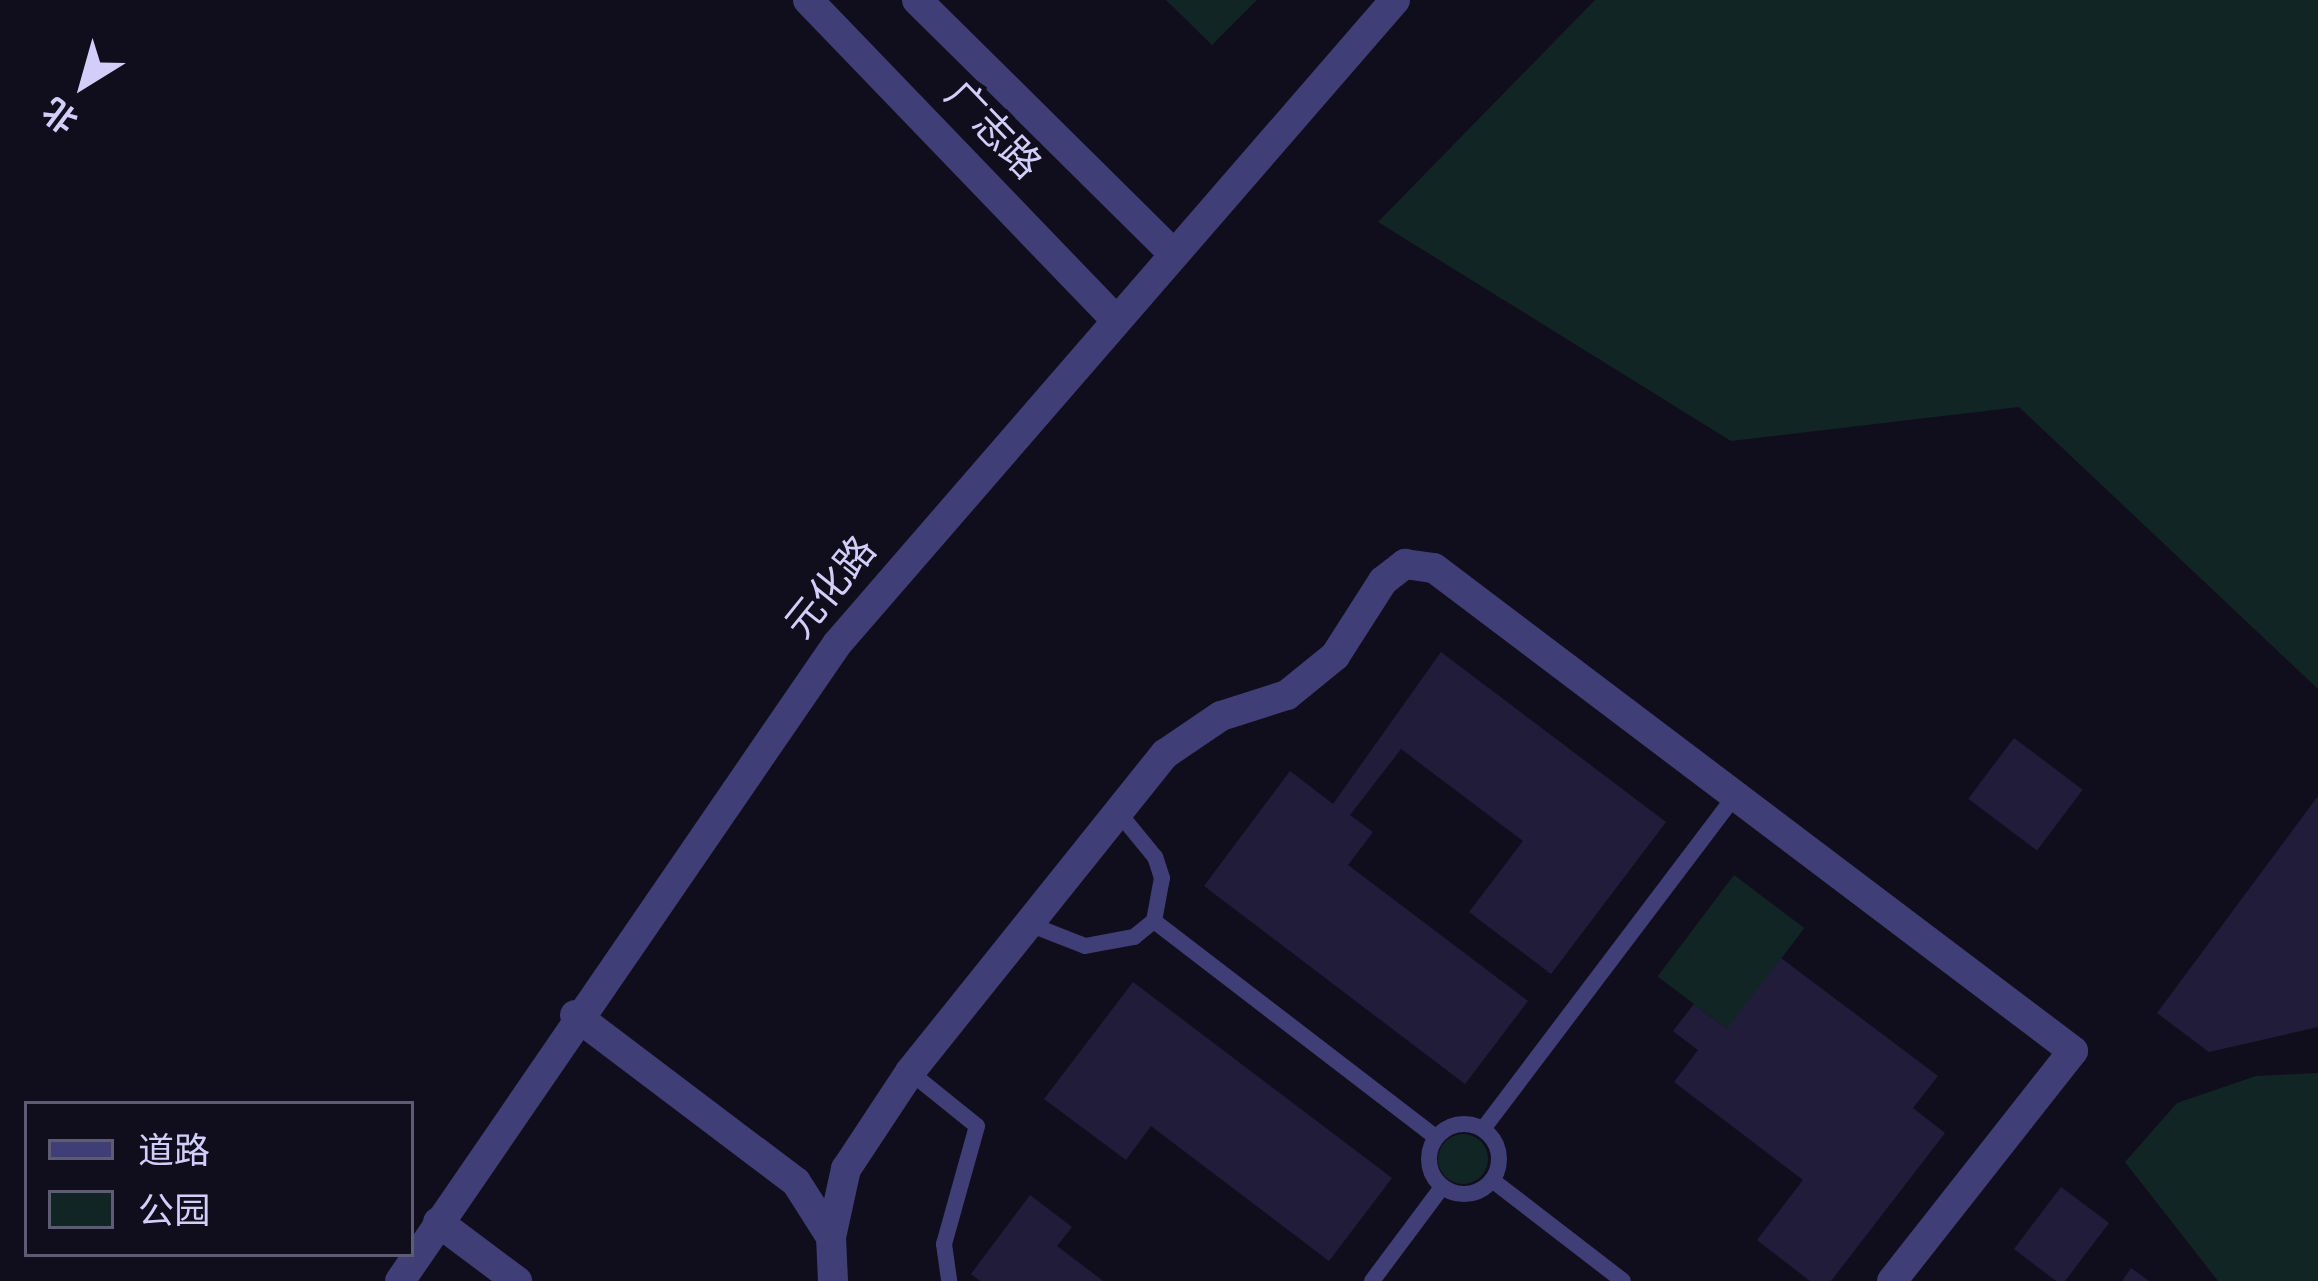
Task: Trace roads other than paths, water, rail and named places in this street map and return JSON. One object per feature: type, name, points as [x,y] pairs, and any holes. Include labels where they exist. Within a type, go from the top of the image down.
[{"type":"street","name":"广志路","points":[[808,0],[1115,320]]},
{"type":"street","name":"广志路","points":[[917,0],[1174,253]]},
{"type":"street","name":"元化路","points":[[400,1281],[575,1015],[837,644],[1395,0]]},
{"type":"street","points":[[833,1281],[831,1237],[846,1169],[910,1072],[1165,754],[1221,716],[1287,695],[1335,656],[1383,581],[1405,564],[1434,568],[2073,1051],[1892,1281]]},
{"type":"street","points":[[575,1015],[796,1182],[831,1237]]},
{"type":"street","points":[[438,1222],[517,1281]]},
{"type":"lane","points":[[1483,1129],[1737,793]]},
{"type":"lane","points":[[1029,924],[1085,946],[1134,937],[1154,921],[1162,878],[1155,857],[1118,812]]},
{"type":"lane","points":[[1154,921],[1435,1137]]},
{"type":"lane","points":[[910,1072],[977,1126],[944,1244],[949,1281]]},
{"type":"lane","points":[[1462,1123],[1483,1129],[1500,1158],[1492,1180],[1474,1193],[1442,1187],[1428,1158],[1435,1137],[1462,1123]]},
{"type":"lane","points":[[1492,1180],[1623,1281]]},
{"type":"lane","points":[[1372,1281],[1442,1187]]}]
